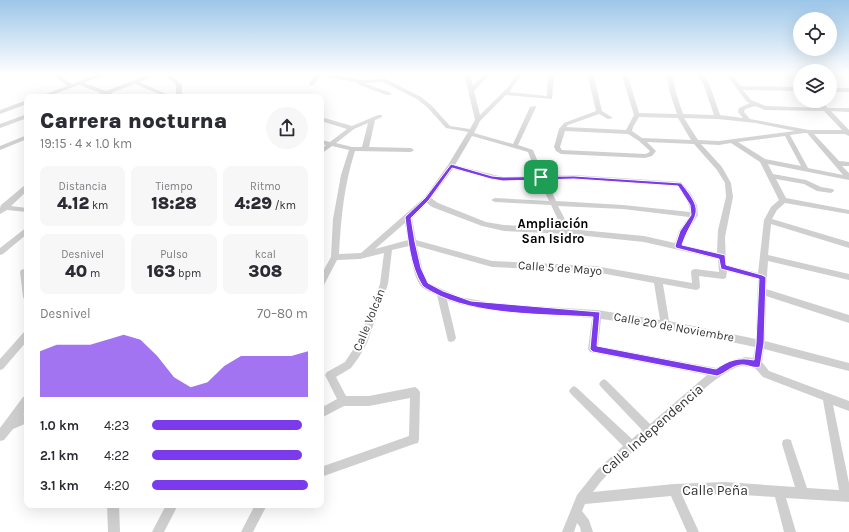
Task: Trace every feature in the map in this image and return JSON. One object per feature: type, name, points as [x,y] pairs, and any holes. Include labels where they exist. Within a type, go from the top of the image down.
[{"type":"street","points":[[419,98],[430,107],[448,127],[531,151],[541,177],[567,231]]},
{"type":"street","points":[[473,98],[478,120]]},
{"type":"street","points":[[360,256],[406,219],[427,199],[451,166],[478,120],[501,98]]},
{"type":"street","points":[[595,98],[598,112]]},
{"type":"street","points":[[629,132],[630,127],[637,115],[632,98]]},
{"type":"street","points":[[674,98],[679,115],[697,143],[719,169],[728,185],[730,206],[721,236],[723,267],[762,277]]},
{"type":"street","points":[[711,98],[718,117]]},
{"type":"street","points":[[747,98],[754,104],[765,108],[849,110]]},
{"type":"street","points":[[0,112],[24,104]]},
{"type":"street","points":[[748,120],[741,112],[742,108],[754,104]]},
{"type":"street","points":[[515,146],[532,107]]},
{"type":"street","points":[[826,109],[848,133]]},
{"type":"street","points":[[562,129],[629,132],[641,140],[653,152],[650,155],[645,156],[561,152],[558,150],[557,147],[562,129],[566,124],[598,112],[610,118]]},
{"type":"street","points":[[637,115],[718,117],[748,120],[808,132],[849,178]]},
{"type":"street","points":[[324,150],[352,128],[380,116]]},
{"type":"street","points":[[0,126],[24,117]]},
{"type":"street","points":[[324,120],[352,128]]},
{"type":"street","points":[[365,149],[372,120]]},
{"type":"street","points":[[641,140],[697,143],[733,142],[808,132],[848,133]]},
{"type":"street","points":[[787,135],[806,170]]},
{"type":"street","points":[[0,148],[24,138]]},
{"type":"street","points":[[733,142],[762,161],[849,178]]},
{"type":"street","points":[[324,143],[352,149],[411,150]]},
{"type":"street","points":[[324,278],[335,258],[340,197],[344,175],[352,149]]},
{"type":"street","points":[[762,161],[783,200]]},
{"type":"street","points":[[836,163],[849,164]]},
{"type":"street","points":[[451,166],[497,178],[516,179],[541,177],[679,184],[688,194],[693,205],[694,215],[683,231],[678,246]]},
{"type":"street","points":[[771,176],[806,182],[819,189],[830,191]]},
{"type":"street","points":[[0,212],[3,207],[24,190]]},
{"type":"street","points":[[427,199],[436,205],[485,224],[644,239],[722,257]]},
{"type":"street","points":[[495,200],[612,206],[694,215]]},
{"type":"street","points":[[783,200],[849,212]]},
{"type":"street","points":[[783,200],[774,209],[768,220],[762,277],[760,343],[757,364],[766,374],[849,406]]},
{"type":"street","points":[[3,207],[24,210]]},
{"type":"street","name":"Calle 20 de Noviembre","points":[[406,219],[410,243],[418,268],[426,284],[441,293],[471,304],[516,309],[597,314],[665,325],[760,343],[849,367]]},
{"type":"street","points":[[768,220],[849,245]]},
{"type":"street","points":[[0,252],[24,232]]},
{"type":"street","points":[[335,258],[360,256],[410,243]]},
{"type":"street","name":"Calle 5 de Mayo","points":[[410,243],[492,264],[592,268],[696,287],[695,272],[723,276],[723,267]]},
{"type":"street","name":"Calle Volcán","points":[[343,400],[330,375],[348,364],[362,343],[384,284],[388,248]]},
{"type":"street","points":[[764,257],[849,277]]},
{"type":"street","points":[[658,281],[665,325]]},
{"type":"street","points":[[762,291],[849,319]]},
{"type":"street","points":[[441,293],[451,338]]},
{"type":"street","points":[[597,314],[593,349],[717,373]]},
{"type":"street","points":[[0,366],[24,338]]},
{"type":"street","name":"Calle Independencia","points":[[568,532],[581,499],[597,477],[630,445],[650,431],[717,373],[732,363],[743,361],[757,364]]},
{"type":"street","points":[[604,384],[650,431]]},
{"type":"street","points":[[574,391],[630,445]]},
{"type":"street","points":[[324,411],[343,400],[369,401],[415,392],[414,439],[324,471]]},
{"type":"street","points":[[827,398],[847,496]]},
{"type":"street","points":[[0,436],[10,425],[24,404]]},
{"type":"street","points":[[10,425],[24,419]]},
{"type":"street","points":[[786,444],[803,493]]},
{"type":"street","name":"Calle Peña","points":[[581,499],[674,490],[725,488],[847,496]]},
{"type":"street","points":[[674,490],[693,532]]},
{"type":"street","points":[[779,491],[790,532]]},
{"type":"street","points":[[113,508],[114,532]]},
{"type":"street","points":[[158,532],[170,508]]},
{"type":"street","points":[[247,532],[259,508]]},
{"type":"street","points":[[575,512],[585,524],[587,532]]},
{"type":"district","name":"Ampliación San Isidro","points":[[553,230]]},
{"type":"route","points":[[451,166],[503,179],[541,177],[610,179],[679,184],[688,194],[693,205],[694,215],[683,231],[678,246],[722,257],[723,267],[762,277],[760,343],[757,364],[743,361],[732,363],[717,373],[593,349],[597,314],[570,311],[516,309],[471,304],[441,293],[426,284],[418,268],[408,217],[427,199],[451,166]]}]
